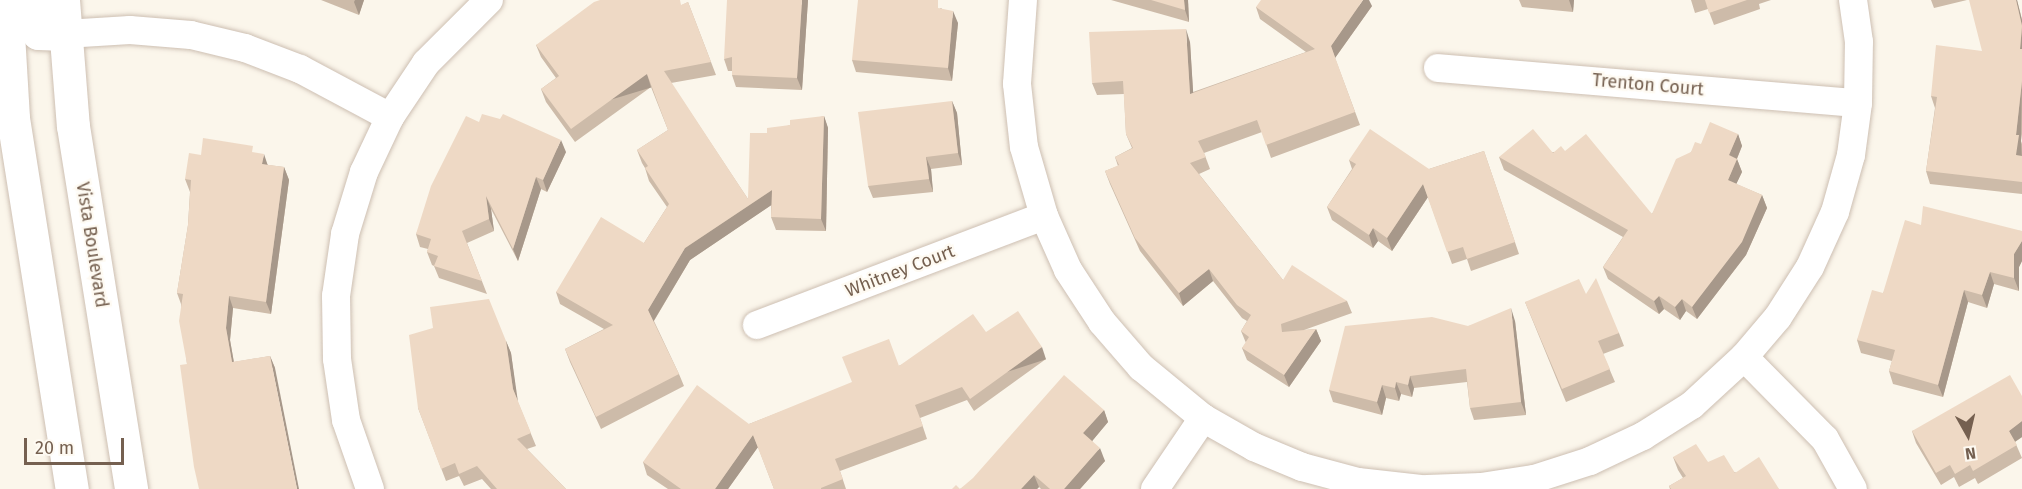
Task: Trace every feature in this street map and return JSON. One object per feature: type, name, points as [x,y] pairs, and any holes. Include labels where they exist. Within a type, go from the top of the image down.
[{"type":"main road","points":[[6,0],[4,41],[15,129],[72,489]]},
{"type":"main road","points":[[37,0],[38,33],[65,34]]},
{"type":"main road","name":"Vista Boulevard","points":[[63,0],[73,126],[131,489]]},
{"type":"street","points":[[369,489],[346,420],[337,359],[336,296],[345,234],[364,172],[390,117],[426,63],[489,0]]},
{"type":"street","points":[[1023,0],[1017,84],[1024,147],[1044,216],[1068,270],[1102,322],[1141,367],[1203,418],[1254,447],[1302,467],[1358,482],[1421,489]]},
{"type":"street","points":[[1428,489],[1481,487],[1534,478],[1590,461],[1643,436],[1692,405],[1744,357],[1778,317],[1814,257],[1838,200],[1851,155],[1858,103],[1859,42],[1853,0]]},
{"type":"street","points":[[65,34],[130,30],[190,35],[245,48],[300,69],[390,117]]},
{"type":"street","name":"Trenton Court","points":[[1438,68],[1858,103]]},
{"type":"street","name":"Whitney Court","points":[[757,325],[1044,216]]},
{"type":"street","points":[[1744,357],[1825,439],[1853,489]]},
{"type":"street","points":[[1155,489],[1203,418]]},
{"type":"building","points":[[600,0],[680,0],[681,5],[688,2],[711,62],[664,71],[748,199],[750,133],[767,133],[767,128],[790,125],[790,120],[824,116],[821,219],[771,217],[772,190],[685,248],[648,310],[679,374],[596,417],[565,349],[613,325],[556,292],[601,217],[644,243],[669,204],[645,168],[648,166],[637,150],[668,130],[647,74],[571,129],[541,89],[559,76],[536,45],[594,2]]},
{"type":"building","points":[[727,0],[802,0],[797,78],[732,75],[732,57],[724,59]]},
{"type":"building","points":[[858,0],[938,0],[938,8],[953,11],[948,68],[852,60]]},
{"type":"building","points":[[1151,0],[1184,0],[1185,10]]},
{"type":"building","points":[[1261,0],[1363,0],[1331,46],[1355,112],[1266,145],[1257,120],[1198,141],[1206,157],[1190,163],[1283,280],[1292,265],[1347,301],[1281,324],[1282,332],[1316,329],[1284,375],[1242,348],[1249,337],[1241,331],[1251,315],[1237,305],[1209,269],[1179,293],[1135,238],[1105,171],[1119,165],[1115,157],[1133,148],[1126,134],[1123,81],[1092,83],[1089,32],[1186,29],[1190,94],[1315,49],[1256,7]]},
{"type":"building","points":[[1705,0],[1747,0],[1709,13]]},
{"type":"building","points":[[1969,0],[2016,0],[2022,26],[2020,49],[2022,49],[2022,81],[2016,155],[2022,156],[2022,182],[1926,171],[1937,97],[1931,96],[1936,45],[1982,51]]},
{"type":"building","points":[[952,101],[958,153],[926,157],[929,179],[868,186],[858,112]]},
{"type":"building","points":[[482,114],[500,119],[503,114],[561,140],[543,180],[536,177],[513,249],[486,196],[489,219],[462,231],[482,281],[434,266],[438,256],[427,252],[431,239],[416,234],[431,186],[466,116],[479,122]]},
{"type":"building","points":[[1710,122],[1738,134],[1729,155],[1737,159],[1728,180],[1762,195],[1742,242],[1692,307],[1682,299],[1675,307],[1659,296],[1654,301],[1603,267],[1628,230],[1499,157],[1533,129],[1553,153],[1561,146],[1565,151],[1586,134],[1652,214],[1676,159],[1691,152],[1695,142],[1701,144]]},
{"type":"building","points":[[1370,129],[1429,169],[1484,151],[1515,242],[1467,259],[1463,247],[1447,252],[1423,184],[1387,238],[1373,228],[1369,235],[1327,207],[1356,164],[1349,160]]},
{"type":"building","points":[[203,138],[253,146],[252,152],[264,154],[262,164],[284,167],[266,302],[229,296],[226,328],[232,362],[270,356],[297,489],[199,489],[180,365],[187,364],[179,321],[183,294],[177,293],[188,225],[191,180],[185,179],[189,153],[201,155]]},
{"type":"building","points":[[1923,206],[2022,231],[2022,241],[2014,254],[2014,278],[1990,272],[1982,295],[1964,290],[1938,385],[1889,371],[1895,350],[1857,340],[1872,290],[1883,293],[1905,220],[1921,225]]},
{"type":"building","points":[[1596,278],[1619,333],[1598,341],[1610,369],[1562,389],[1525,302],[1579,279],[1586,294]]},
{"type":"building","points":[[489,299],[506,341],[513,389],[531,433],[517,439],[566,489],[497,489],[477,466],[459,474],[455,463],[441,469],[418,408],[409,335],[433,328],[430,307]]},
{"type":"building","points":[[1511,308],[1521,402],[1470,408],[1466,369],[1410,376],[1408,385],[1396,382],[1395,388],[1382,385],[1377,402],[1329,390],[1345,326],[1432,317],[1468,326]]},
{"type":"building","points":[[1018,311],[1042,347],[970,399],[962,387],[915,405],[923,426],[835,459],[843,479],[821,489],[774,489],[753,435],[715,489],[681,489],[643,462],[697,385],[749,424],[852,382],[842,357],[889,339],[899,366],[973,314],[986,332]]},
{"type":"building","points":[[1064,375],[1104,410],[1083,433],[1100,448],[1064,489],[1050,489],[1034,475],[1021,489],[960,489],[973,478]]},
{"type":"building","points":[[2010,375],[2022,396],[2022,421],[2009,431],[2017,445],[1973,471],[1970,465],[1955,474],[1950,465],[1936,473],[1912,431]]},
{"type":"building","points":[[1696,444],[1708,462],[1724,455],[1735,473],[1759,457],[1779,489],[1671,489],[1669,486],[1686,476],[1673,457]]}]
